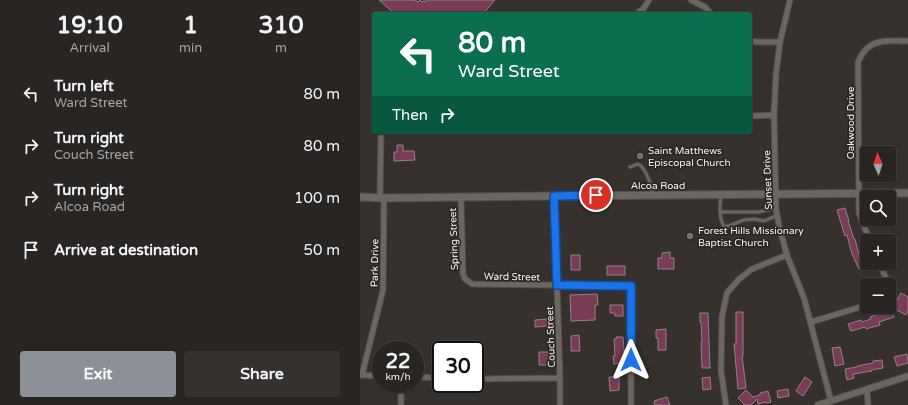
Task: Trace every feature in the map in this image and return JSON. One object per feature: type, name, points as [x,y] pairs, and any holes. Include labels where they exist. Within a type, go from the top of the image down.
[{"type":"main road","name":"Alcoa Road","points":[[360,197],[908,193]]},
{"type":"street","points":[[639,12],[644,8],[649,0]]},
{"type":"street","points":[[691,0],[705,7],[709,12]]},
{"type":"street","name":"Sunset Drive","points":[[790,0],[780,42],[776,74],[774,116],[777,194],[776,208],[779,226],[811,322],[831,401]]},
{"type":"street","points":[[752,41],[780,42]]},
{"type":"street","name":"Oakwood Drive","points":[[867,234],[859,213],[858,62],[862,53],[871,45],[881,41],[908,41]]},
{"type":"street","points":[[752,116],[774,116]]},
{"type":"street","name":"Park Drive","points":[[361,375],[383,290],[381,134]]},
{"type":"street","name":"Couch Street","points":[[554,196],[560,405]]},
{"type":"street","name":"Spring Street","points":[[461,197],[465,279]]},
{"type":"street","points":[[726,405],[721,371],[722,316],[727,293],[738,279],[752,269],[788,255]]},
{"type":"street","name":"Ward Street","points":[[465,279],[472,284],[631,286],[631,405]]},
{"type":"street","points":[[811,322],[860,307]]},
{"type":"street","points":[[361,375],[372,376]]},
{"type":"street","points":[[818,405],[908,376]]},
{"type":"street","points":[[484,379],[560,378]]},
{"type":"street","points":[[867,390],[868,405]]},
{"type":"street","points":[[401,393],[401,405]]},
{"type":"lane","points":[[630,167],[638,164],[642,166],[651,186],[653,195]]},
{"type":"lane","points":[[721,195],[722,224],[724,227],[744,220],[764,220],[777,216]]},
{"type":"lane","points":[[721,212],[759,212],[776,208]]},
{"type":"building","points":[[379,0],[415,0],[418,2],[420,0],[425,2],[426,0],[495,0],[485,12],[393,12]]},
{"type":"building","points":[[397,145],[403,145],[403,151],[414,151],[415,160],[394,161],[394,152],[397,152]]},
{"type":"building","points":[[845,208],[860,255],[859,269],[852,254],[847,235],[845,236],[837,210]]},
{"type":"building","points":[[670,252],[670,258],[674,258],[674,269],[658,269],[658,258],[662,258],[662,253]]},
{"type":"building","points":[[571,255],[580,255],[580,270],[571,270]]},
{"type":"building","points":[[607,266],[625,266],[625,275],[607,275]]},
{"type":"building","points":[[901,293],[908,297],[908,311],[906,315],[896,310],[896,302]]},
{"type":"building","points":[[597,294],[598,305],[595,305],[595,320],[571,321],[570,295]]},
{"type":"building","points":[[610,305],[623,305],[623,316],[615,316],[615,313],[610,313]]},
{"type":"building","points":[[736,312],[743,312],[742,356],[746,388],[738,389],[734,344],[736,344]]},
{"type":"building","points":[[700,313],[708,313],[710,368],[702,368]]},
{"type":"building","points":[[878,314],[893,314],[894,317],[879,322],[880,325],[851,331],[848,324],[861,320],[862,322],[871,319],[870,317]]},
{"type":"building","points":[[547,319],[547,326],[535,327],[535,320]]},
{"type":"building","points":[[666,329],[666,350],[658,350],[656,330]]},
{"type":"building","points":[[579,335],[580,351],[571,351],[571,336]]},
{"type":"building","points":[[616,337],[623,337],[625,363],[614,364],[614,339],[617,338]]},
{"type":"building","points":[[840,347],[844,364],[835,366],[832,348]]},
{"type":"building","points":[[539,352],[548,352],[549,365],[539,365]]},
{"type":"building","points":[[907,354],[908,363],[897,366],[894,357]]},
{"type":"building","points":[[882,360],[883,368],[853,374],[854,378],[847,380],[845,369]]},
{"type":"building","points":[[609,377],[619,377],[619,390],[610,391]]},
{"type":"building","points":[[710,377],[711,389],[703,390],[702,378]]},
{"type":"building","points":[[805,377],[812,382],[803,396],[796,391]]},
{"type":"building","points":[[788,389],[789,396],[778,398],[777,391]]},
{"type":"building","points":[[746,390],[753,397],[768,391],[771,402],[758,404],[757,399],[751,405],[745,405],[738,398]]},
{"type":"building","points":[[667,397],[670,405],[655,405],[654,401]]},
{"type":"place","name":"Saint Matthews Episcopal Church","points":[[640,156]]},
{"type":"place","name":"Forest Hills Missionary Baptist Church","points":[[690,236]]},
{"type":"route","points":[[596,195],[554,196],[557,285],[631,286],[631,360]]}]
